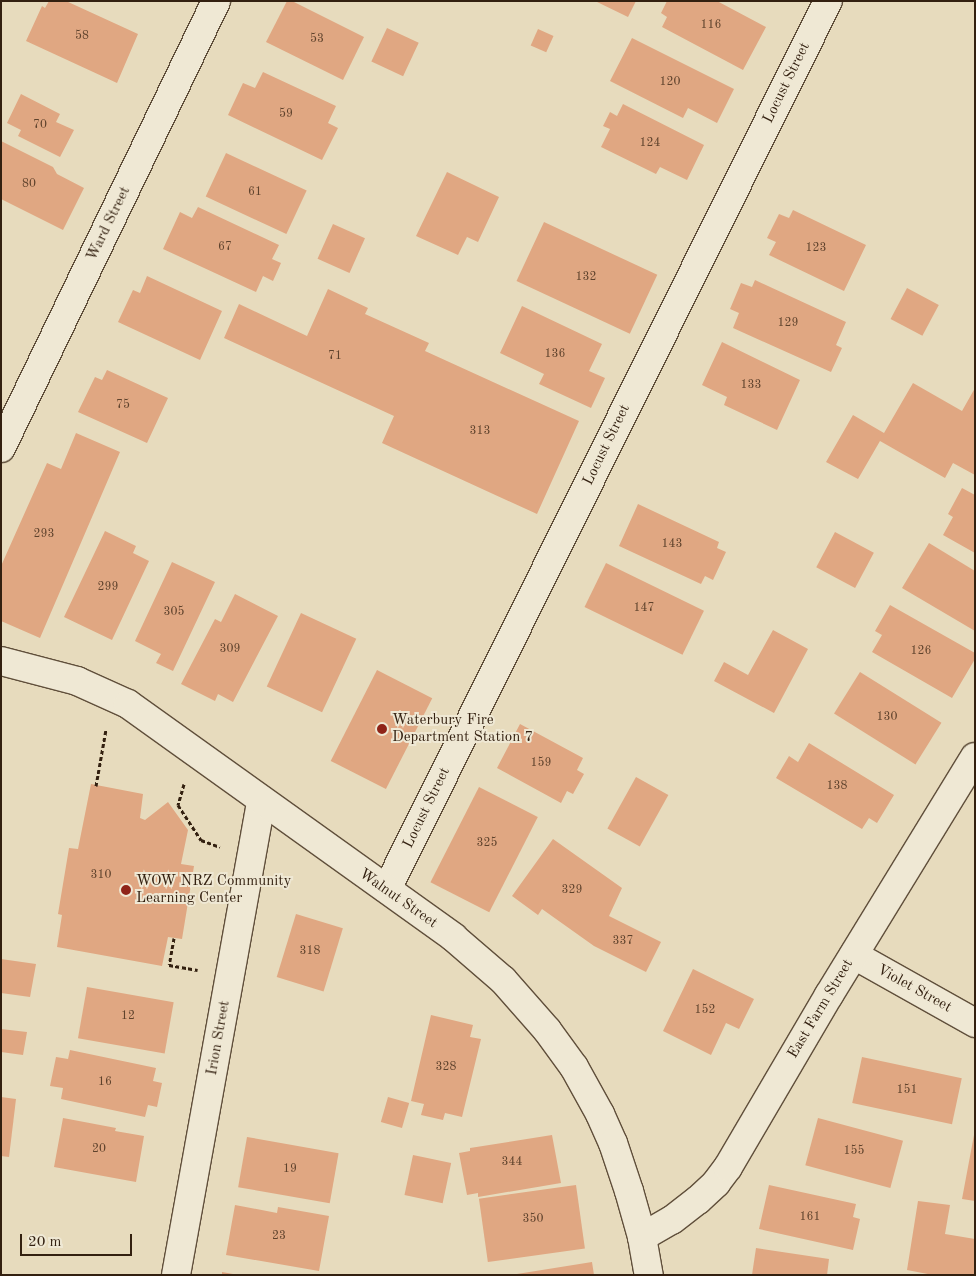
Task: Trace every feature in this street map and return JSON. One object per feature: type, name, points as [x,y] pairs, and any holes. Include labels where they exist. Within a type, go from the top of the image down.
[{"type":"street","name":"Ward Street","points":[[1,448],[216,1]]},
{"type":"street","name":"Locust Street","points":[[387,889],[828,1]]},
{"type":"street","name":"Walnut Street","points":[[1,661],[78,680],[112,695],[159,725],[261,801],[387,889],[482,961],[514,991],[547,1030],[586,1086],[613,1143],[642,1236],[649,1275]]},
{"type":"street","name":"East Farm Street","points":[[642,1236],[672,1220],[698,1200],[716,1184],[728,1167],[975,757]]},
{"type":"street","name":"Irion Street","points":[[176,1275],[261,801]]},
{"type":"street","name":"Violet Street","points":[[854,955],[975,1023]]},
{"type":"path","points":[[96,786],[112,695]]},
{"type":"path","points":[[197,754],[180,792],[178,805],[201,840],[212,846],[251,855]]},
{"type":"path","points":[[174,938],[168,965],[230,976]]},
{"type":"building","points":[[49,1],[66,1],[138,34],[117,83],[26,41],[42,6],[45,8]]},
{"type":"building","points":[[287,1],[292,1],[364,37],[343,80],[266,42]]},
{"type":"building","points":[[595,1],[636,1],[628,17]]},
{"type":"building","points":[[667,1],[717,1],[766,27],[743,70],[662,27],[667,17],[661,13]]},
{"type":"building","points":[[387,28],[419,43],[403,76],[371,62]]},
{"type":"building","points":[[538,29],[554,36],[546,52],[531,45]]},
{"type":"building","points":[[632,38],[734,89],[717,123],[688,108],[683,118],[610,81]]},
{"type":"building","points":[[263,72],[336,106],[328,123],[338,128],[322,160],[228,115],[243,83],[255,88]]},
{"type":"building","points":[[21,94],[60,114],[56,122],[74,130],[60,157],[18,136],[21,130],[7,123]]},
{"type":"building","points":[[623,104],[704,145],[687,180],[660,167],[656,174],[601,147],[610,129],[603,126],[610,112],[617,116]]},
{"type":"building","points":[[1,141],[53,167],[57,174],[84,188],[63,230],[1,199]]},
{"type":"building","points":[[226,153],[307,191],[286,234],[206,197]]},
{"type":"building","points":[[447,172],[499,197],[478,242],[467,237],[458,255],[416,236]]},
{"type":"building","points":[[198,207],[279,245],[272,259],[281,263],[273,281],[263,276],[256,292],[163,249],[180,212],[192,218]]},
{"type":"building","points":[[793,210],[866,245],[844,291],[769,255],[776,242],[767,238],[779,214],[789,218]]},
{"type":"building","points":[[544,222],[657,275],[630,334],[517,281]]},
{"type":"building","points":[[333,224],[365,238],[350,273],[318,259]]},
{"type":"building","points":[[147,276],[222,311],[200,360],[118,322],[133,290],[140,293]]},
{"type":"building","points":[[755,280],[846,322],[836,345],[842,348],[831,372],[733,328],[739,313],[730,309],[741,283],[752,287]]},
{"type":"building","points":[[907,288],[939,305],[922,336],[891,319]]},
{"type":"building","points":[[328,289],[368,308],[365,314],[429,343],[425,351],[579,421],[537,514],[382,443],[394,416],[224,338],[239,304],[307,336]]},
{"type":"building","points":[[522,306],[602,344],[589,371],[605,378],[591,408],[539,384],[544,374],[500,353]]},
{"type":"building","points":[[722,342],[800,380],[777,430],[724,405],[727,397],[702,385]]},
{"type":"building","points":[[107,370],[168,398],[147,443],[78,412],[95,377],[102,380]]},
{"type":"building","points":[[913,383],[962,411],[975,388],[975,475],[953,463],[945,478],[880,441],[858,479],[826,462],[853,415],[884,433]]},
{"type":"building","points":[[76,433],[120,452],[40,638],[1,621],[1,566],[47,463],[61,469]]},
{"type":"building","points":[[962,488],[975,495],[975,553],[943,535],[953,517],[948,514]]},
{"type":"building","points":[[638,504],[719,542],[717,548],[726,552],[713,580],[705,576],[701,584],[619,546]]},
{"type":"building","points":[[105,531],[136,546],[133,553],[149,561],[112,640],[64,617]]},
{"type":"building","points":[[835,532],[874,553],[855,588],[816,567]]},
{"type":"building","points":[[929,543],[975,571],[975,631],[902,588]]},
{"type":"building","points":[[172,562],[215,582],[173,671],[156,663],[161,654],[135,641]]},
{"type":"building","points":[[606,563],[704,611],[682,655],[585,607]]},
{"type":"building","points":[[235,594],[278,616],[233,702],[218,694],[215,701],[181,684],[215,619],[221,622]]},
{"type":"building","points":[[890,605],[975,653],[975,659],[952,698],[872,652],[882,635],[875,631]]},
{"type":"building","points":[[301,613],[356,639],[322,712],[267,686]]},
{"type":"building","points":[[773,630],[808,649],[774,713],[714,681],[724,662],[748,675]]},
{"type":"building","name":"Waterbury Fire Department Station 7","points":[[377,670],[432,698],[386,789],[331,761]]},
{"type":"building","points":[[860,672],[941,723],[915,764],[834,714]]},
{"type":"building","points":[[520,724],[583,758],[577,770],[584,774],[573,794],[567,791],[561,803],[497,768]]},
{"type":"building","points":[[809,743],[894,795],[877,823],[869,818],[862,829],[776,778],[789,756],[798,762]]},
{"type":"building","points":[[636,777],[668,795],[640,847],[607,829]]},
{"type":"building","name":"WOW NRZ Community Learning Center","points":[[91,784],[143,794],[140,818],[145,820],[168,802],[188,830],[181,864],[194,866],[182,939],[168,937],[162,966],[57,947],[62,915],[58,914],[69,848],[78,849]]},
{"type":"building","points":[[479,787],[538,817],[489,912],[430,882]]},
{"type":"building","points":[[553,839],[622,888],[609,916],[661,942],[646,972],[594,946],[542,909],[538,915],[512,896]]},
{"type":"building","points":[[296,914],[343,928],[324,991],[277,977]]},
{"type":"building","points":[[1,959],[36,964],[30,997],[1,993]]},
{"type":"building","points":[[693,969],[754,999],[739,1029],[726,1023],[711,1055],[663,1031]]},
{"type":"building","points":[[87,987],[174,1002],[165,1053],[78,1038]]},
{"type":"building","points":[[431,1015],[473,1025],[470,1037],[481,1039],[462,1117],[445,1113],[443,1120],[421,1115],[424,1104],[411,1101]]},
{"type":"building","points":[[1,1029],[27,1032],[23,1055],[1,1052]]},
{"type":"building","points":[[70,1050],[156,1068],[153,1081],[162,1083],[157,1107],[148,1105],[145,1117],[61,1099],[63,1088],[50,1086],[56,1057],[68,1059]]},
{"type":"building","points":[[862,1057],[962,1078],[952,1124],[852,1103]]},
{"type":"building","points":[[1,1097],[16,1099],[9,1157],[1,1156]]},
{"type":"building","points":[[388,1097],[409,1103],[402,1128],[381,1122]]},
{"type":"building","points":[[63,1118],[116,1128],[115,1131],[144,1136],[136,1182],[54,1167]]},
{"type":"building","points":[[818,1118],[903,1141],[890,1188],[805,1165]]},
{"type":"building","points":[[552,1135],[561,1183],[478,1197],[478,1193],[467,1195],[459,1153],[470,1151],[470,1148]]},
{"type":"building","points":[[975,1135],[975,1201],[962,1199]]},
{"type":"building","points":[[247,1137],[339,1153],[330,1203],[238,1187]]},
{"type":"building","points":[[413,1155],[451,1163],[443,1203],[404,1195]]},
{"type":"building","points":[[576,1185],[585,1248],[488,1262],[479,1199]]},
{"type":"building","points":[[769,1185],[856,1204],[853,1217],[860,1219],[853,1250],[759,1229]]},
{"type":"building","points":[[918,1201],[950,1205],[945,1234],[975,1239],[975,1275],[933,1275],[907,1270]]},
{"type":"building","points":[[235,1205],[277,1213],[278,1207],[329,1216],[319,1271],[226,1255]]},
{"type":"building","points":[[756,1248],[829,1259],[827,1275],[752,1275]]},
{"type":"building","points":[[592,1262],[594,1275],[517,1274]]},
{"type":"building","points":[[222,1272],[233,1274],[233,1275],[222,1275]]},
{"type":"place","name":"Waterbury Fire Department Station 7","points":[[382,729]]},
{"type":"place","name":"WOW NRZ Community Learning Center","points":[[126,890]]}]
